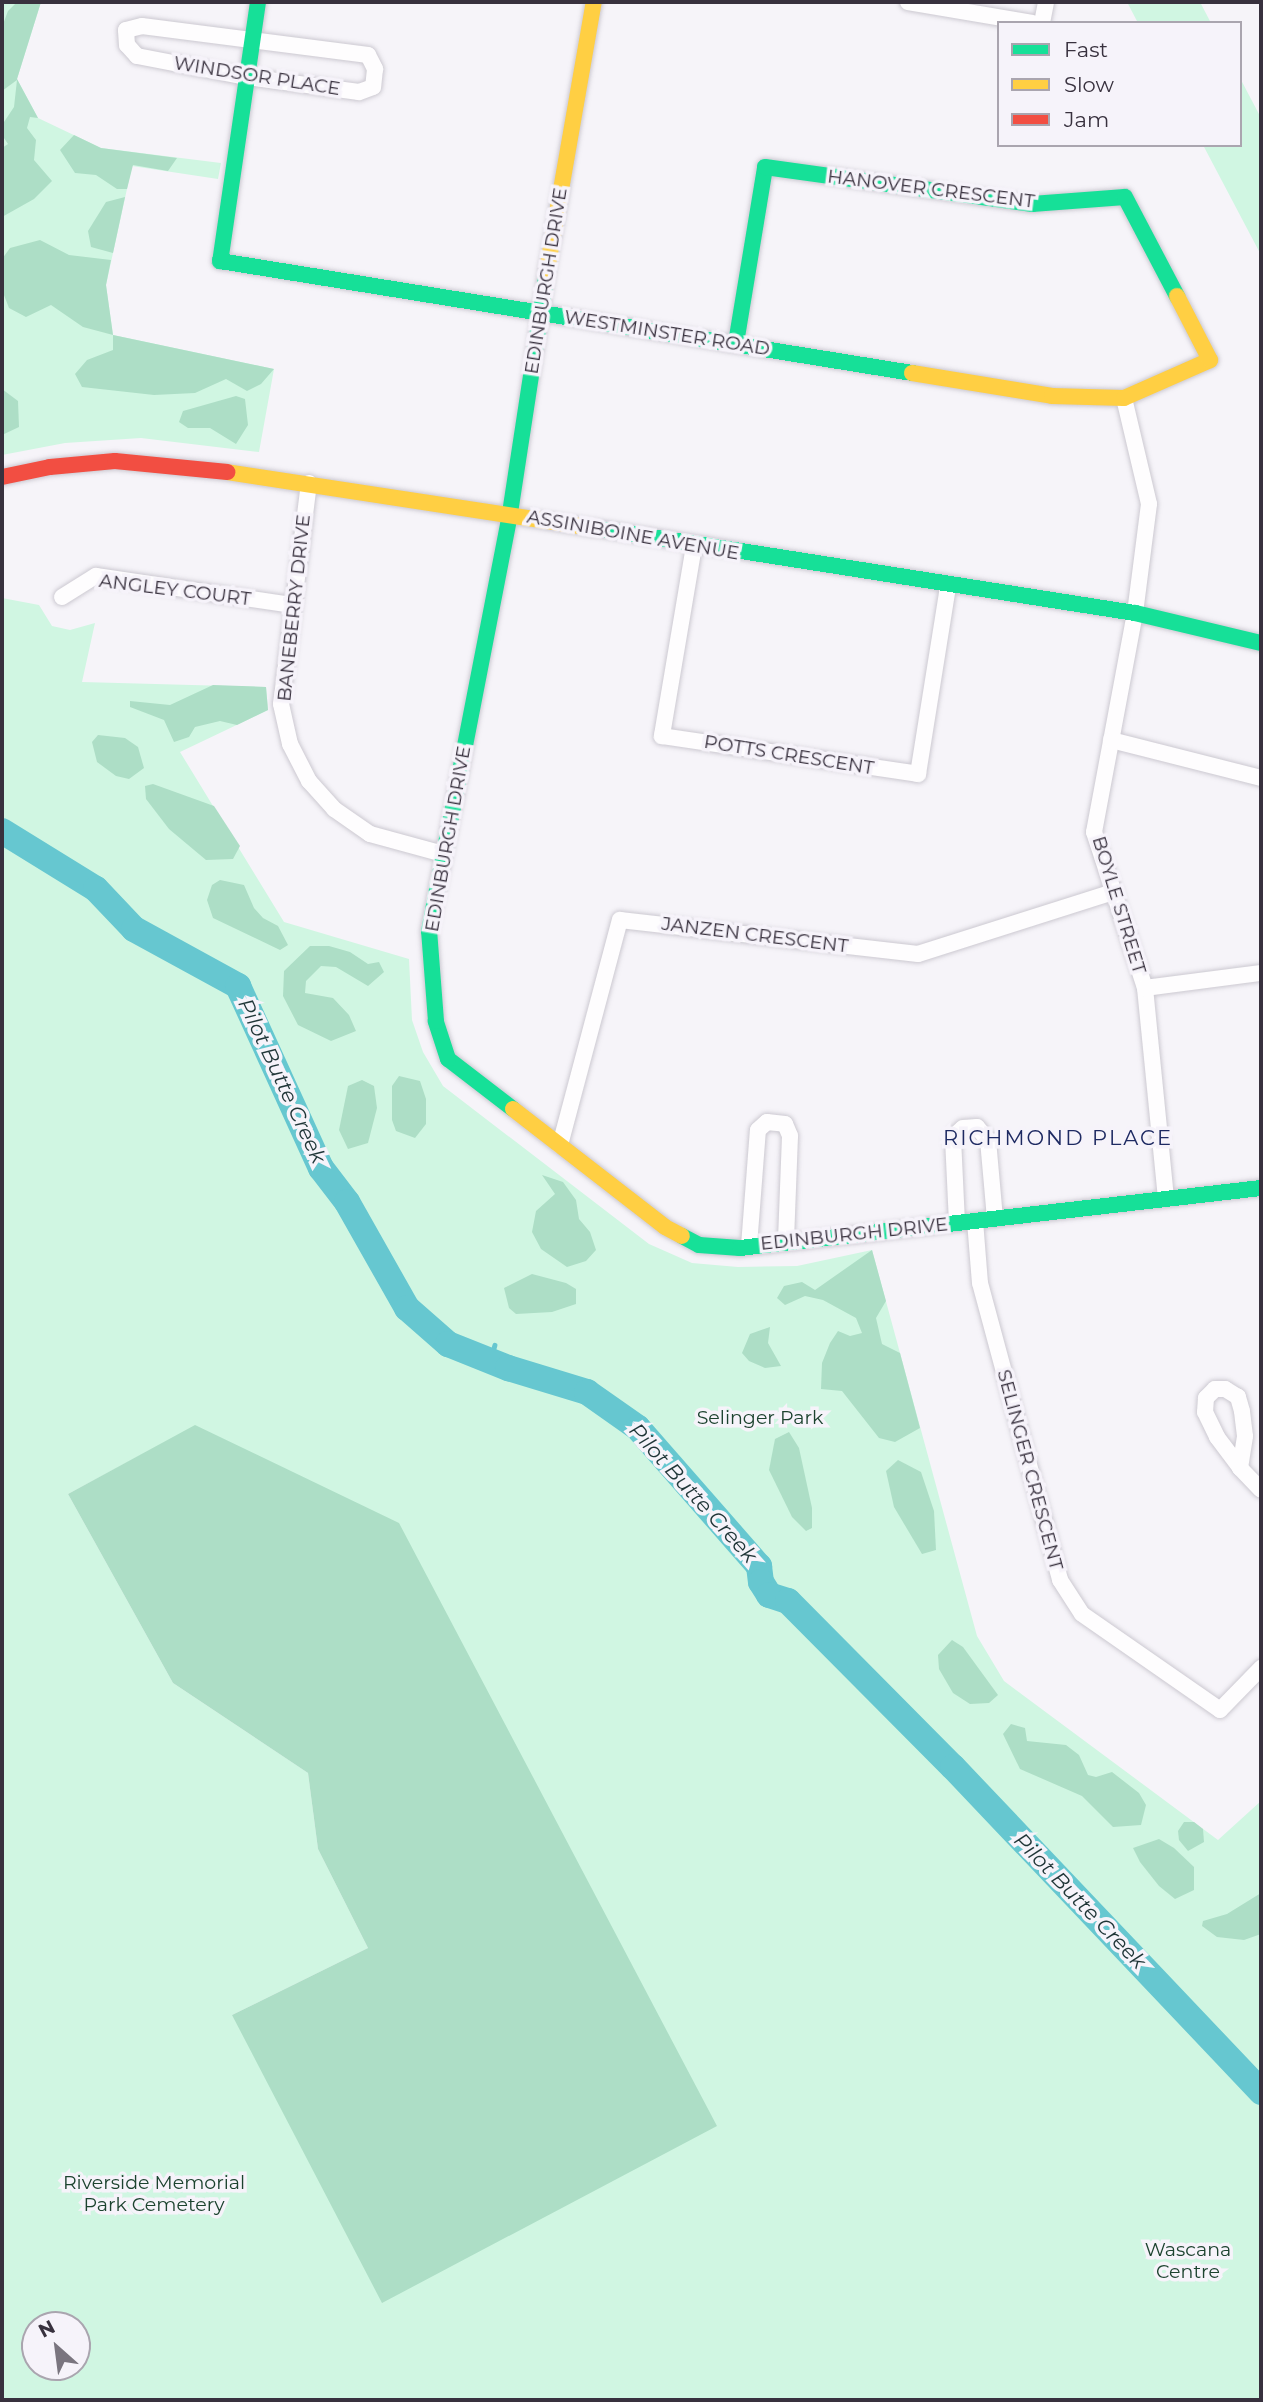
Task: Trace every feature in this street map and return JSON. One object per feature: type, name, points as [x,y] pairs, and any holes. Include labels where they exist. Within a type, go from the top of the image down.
[{"type":"street","name":"WESTMINSTER ROAD","points":[[258,2],[220,261],[1052,396],[1124,398]]},
{"type":"street","name":"EDINBURGH DRIVE","points":[[594,2],[540,313],[510,513],[429,930],[430,975],[436,1021],[448,1059],[665,1227],[699,1245],[748,1246],[1261,1188]]},
{"type":"street","points":[[908,2],[1020,21]]},
{"type":"street","points":[[1042,21],[1046,2]]},
{"type":"street","name":"WINDSOR PLACE","points":[[142,26],[253,41],[368,55],[375,69],[373,87],[359,92],[246,77],[137,56],[127,45],[126,30],[142,26]]},
{"type":"street","name":"HANOVER CRESCENT","points":[[736,343],[765,167],[1032,204],[1125,197],[1210,360],[1124,398]]},
{"type":"street","name":"BOYLE STREET","points":[[1124,398],[1149,504],[1135,613],[1094,832],[1145,988],[1166,1199]]},
{"type":"street","name":"ASSINIBOINE AVENUE","points":[[2,477],[50,467],[115,461],[183,466],[510,513],[694,546],[1135,613],[1261,643]]},
{"type":"street","name":"BANEBERRY DRIVE","points":[[309,483],[281,704],[290,744],[309,780],[334,809],[370,834],[443,854]]},
{"type":"street","name":"POTTS CRESCENT","points":[[694,546],[662,736],[918,774],[948,586]]},
{"type":"street","name":"ANGLEY COURT","points":[[62,597],[96,576],[293,605]]},
{"type":"street","points":[[1111,740],[1261,778]]},
{"type":"street","name":"JANZEN CRESCENT","points":[[560,1145],[620,920],[918,954],[1114,892]]},
{"type":"street","points":[[1145,988],[1261,973]]},
{"type":"street","points":[[748,1246],[758,1130],[767,1122],[785,1124],[790,1136],[786,1242]]},
{"type":"street","points":[[957,1223],[953,1137],[963,1128],[977,1127],[988,1140],[995,1218]]},
{"type":"street","name":"SELINGER CRESCENT","points":[[975,1221],[979,1283],[1059,1580],[1082,1614],[1220,1710],[1261,1668]]},
{"type":"street","points":[[1240,1468],[1261,1490]]},
{"type":"green space","points":[[2,2],[41,2],[17,79],[38,118],[101,148],[221,163],[218,179],[132,166],[106,285],[113,335],[274,369],[259,452],[141,438],[65,443],[2,455]]},
{"type":"green space","points":[[17,2],[41,2],[17,79],[38,118],[30,117],[27,128],[36,140],[34,160],[52,181],[34,199],[2,217],[2,148],[8,144],[2,135],[2,125],[14,107],[17,80],[2,91],[2,27],[8,11]]},
{"type":"green space","points":[[1127,2],[1200,2],[1210,21],[1137,21]]},
{"type":"green space","points":[[1242,82],[1261,118],[1261,255],[1204,147],[1242,147]]},
{"type":"green space","points":[[74,135],[101,148],[177,158],[168,171],[133,165],[127,189],[117,189],[96,175],[75,173],[60,150]]},
{"type":"green space","points":[[125,197],[113,253],[91,247],[88,231],[106,202]]},
{"type":"green space","points":[[40,240],[69,255],[111,260],[106,285],[113,335],[83,327],[51,305],[26,317],[9,308],[2,290],[2,259],[10,248]]},
{"type":"green space","points":[[113,335],[274,369],[261,384],[247,391],[226,379],[195,393],[154,395],[82,387],[75,374],[87,360],[113,350]]},
{"type":"green space","points":[[2,389],[18,401],[19,427],[2,435]]},
{"type":"green space","points":[[236,396],[245,399],[248,425],[236,444],[210,428],[188,428],[179,422],[183,411]]},
{"type":"green space","points":[[2,598],[39,605],[52,626],[70,630],[95,623],[82,682],[266,687],[268,710],[180,752],[284,922],[409,959],[412,1020],[423,1052],[443,1086],[649,1244],[692,1263],[738,1267],[797,1266],[872,1250],[977,1636],[1004,1681],[1218,1840],[1261,1801],[1261,2400],[2,2400]],"holes":[[[195,1426],[716,2126],[232,2015],[368,1948],[318,1849],[308,1773],[173,1683],[68,1494]]]},
{"type":"green space","points":[[213,685],[266,687],[268,710],[237,725],[220,721],[195,727],[189,737],[174,742],[164,720],[130,707],[130,701],[170,705]]},
{"type":"green space","points":[[98,735],[125,738],[138,747],[144,768],[129,779],[116,776],[97,762],[92,742]]},
{"type":"green space","points":[[153,784],[214,806],[240,846],[233,859],[206,860],[169,829],[146,799],[145,786]]},
{"type":"green space","points":[[220,880],[244,885],[254,908],[263,918],[278,926],[288,945],[280,950],[213,918],[207,900],[212,885]]},
{"type":"green space","points":[[310,946],[329,946],[350,952],[368,964],[379,962],[384,972],[368,986],[336,967],[321,966],[306,981],[305,993],[333,998],[349,1015],[356,1031],[331,1041],[298,1025],[283,996],[284,971]]},
{"type":"green space","points":[[399,1076],[420,1081],[426,1099],[426,1124],[415,1138],[396,1131],[392,1120],[392,1086]]},
{"type":"green space","points":[[362,1080],[374,1086],[377,1108],[368,1143],[348,1149],[339,1130],[348,1086]]},
{"type":"green space","points":[[542,1175],[563,1182],[576,1200],[579,1219],[590,1232],[596,1250],[586,1261],[567,1267],[541,1249],[532,1232],[536,1211],[555,1194]]},
{"type":"green space","points":[[872,1250],[886,1301],[876,1318],[882,1344],[900,1353],[920,1428],[895,1442],[879,1438],[842,1391],[821,1389],[822,1363],[830,1343],[838,1331],[850,1336],[862,1333],[856,1318],[823,1300],[805,1296],[785,1305],[777,1298],[784,1286],[802,1282],[815,1290]]},
{"type":"green space","points":[[532,1274],[566,1283],[576,1289],[576,1304],[552,1312],[516,1314],[509,1308],[504,1288]]},
{"type":"green space","points":[[770,1327],[768,1343],[781,1366],[765,1368],[749,1361],[742,1353],[750,1334]]},
{"type":"green space","points":[[195,1425],[399,1523],[717,2126],[382,2303],[232,2015],[368,1948],[318,1849],[308,1773],[173,1683],[68,1494]]},
{"type":"green space","points":[[789,1432],[799,1448],[812,1508],[812,1528],[806,1531],[792,1517],[769,1470],[775,1439]]},
{"type":"green space","points":[[898,1460],[921,1472],[934,1511],[936,1550],[922,1554],[894,1507],[886,1471]]},
{"type":"green space","points":[[952,1640],[963,1647],[998,1695],[989,1703],[970,1704],[953,1693],[939,1669],[938,1655]]},
{"type":"green space","points":[[1011,1724],[1025,1728],[1027,1741],[1066,1745],[1079,1755],[1088,1775],[1096,1777],[1112,1772],[1139,1793],[1146,1805],[1141,1825],[1113,1827],[1082,1796],[1020,1769],[1003,1734]]},
{"type":"green space","points":[[1184,1822],[1194,1822],[1203,1829],[1204,1842],[1188,1851],[1179,1840],[1178,1831]]},
{"type":"green space","points":[[1159,1839],[1174,1848],[1194,1867],[1194,1890],[1175,1899],[1159,1886],[1140,1862],[1133,1848]]},
{"type":"green space","points":[[1261,1893],[1261,1934],[1244,1940],[1217,1937],[1202,1926],[1203,1921],[1227,1914]]},
{"type":"waterway","name":"Pilot Butte Creek","points":[[2,831],[96,889],[134,929],[238,986],[321,1168],[347,1202],[407,1308],[448,1344],[508,1368],[587,1392],[638,1428],[759,1566],[761,1582],[769,1595],[788,1601],[953,1767],[1261,2092]]},
{"type":"waterway","points":[[495,1345],[493,1352],[498,1362]]},
{"type":"traffic: fast","points":[[258,2],[220,261],[912,373]]},
{"type":"traffic: fast","points":[[736,343],[765,167],[1032,204],[1125,197],[1177,296]]},
{"type":"traffic: fast","points":[[513,1109],[448,1059],[436,1021],[429,931],[510,513],[547,270]]},
{"type":"traffic: fast","points":[[595,528],[1135,613],[1261,643]]},
{"type":"traffic: fast","points":[[682,1236],[699,1245],[740,1248],[1261,1188]]},
{"type":"traffic: slow","points":[[547,270],[594,2]]},
{"type":"traffic: slow","points":[[912,373],[1052,396],[1124,398],[1210,360],[1177,296]]},
{"type":"traffic: slow","points":[[227,472],[595,528]]},
{"type":"traffic: slow","points":[[513,1109],[665,1227],[682,1236]]},
{"type":"traffic: jam","points":[[2,477],[50,467],[115,461],[227,472]]},
{"type":"district","name":"RICHMOND PLACE","points":[[1058,1138]]},
{"type":"park label","name":"Selinger Park","points":[[760,1418]]},
{"type":"park label","name":"Riverside Memorial Park Cemetery","points":[[154,2194]]},
{"type":"park label","name":"Wascana Centre","points":[[1188,2261]]}]
